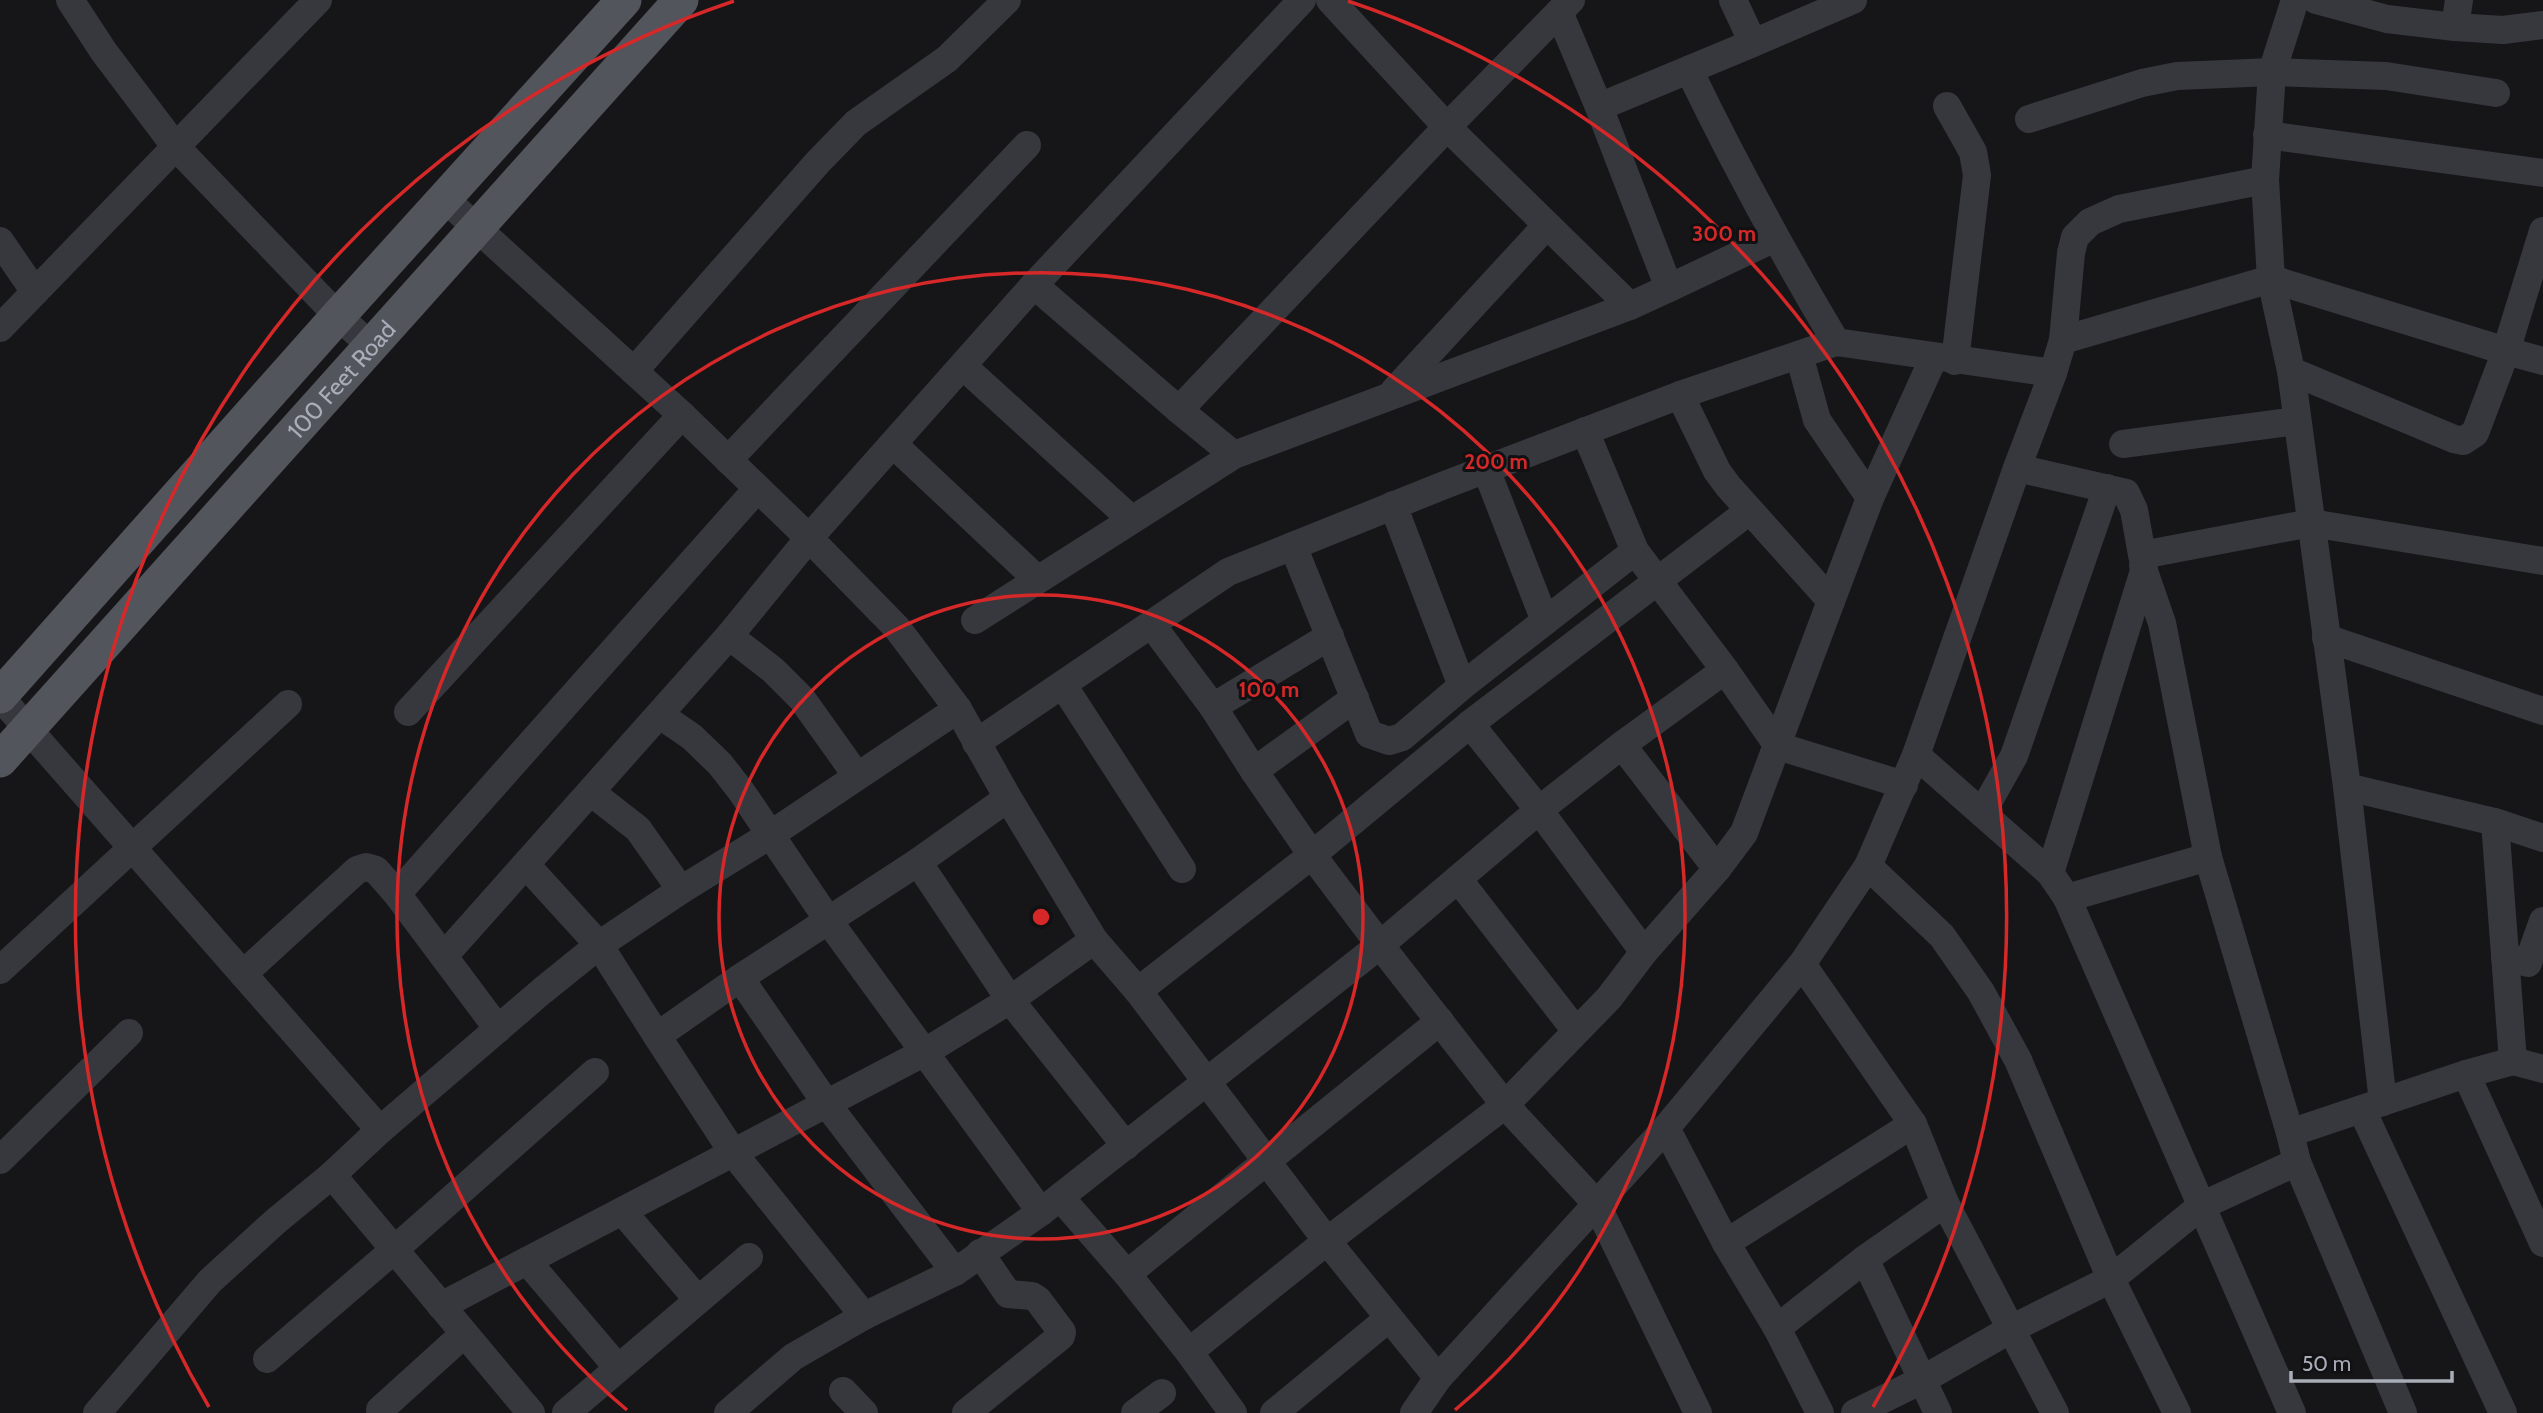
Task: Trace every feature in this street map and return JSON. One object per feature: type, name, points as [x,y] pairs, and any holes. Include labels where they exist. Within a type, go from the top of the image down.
[{"type":"main road","name":"100 Feet Road","points":[[0,696],[624,0]]},
{"type":"main road","name":"100 Feet Road","points":[[0,760],[681,0]]},
{"type":"street","points":[[70,0],[104,52],[175,145],[338,316],[371,346]]},
{"type":"street","points":[[0,328],[318,0]]},
{"type":"street","points":[[634,371],[818,162],[856,123],[947,59],[1007,0]]},
{"type":"street","points":[[444,957],[592,793],[729,636],[810,538],[1034,285],[1302,0]]},
{"type":"street","points":[[1330,0],[1447,127],[1630,306]]},
{"type":"street","points":[[1733,0],[1753,43]]},
{"type":"street","points":[[1599,107],[1853,0]]},
{"type":"street","points":[[2295,0],[2272,72],[2265,180],[2271,279],[2291,371],[2347,787],[2373,1106],[2503,1413]]},
{"type":"street","points":[[2316,0],[2387,19],[2457,14],[2503,30],[2543,24]]},
{"type":"street","points":[[1179,410],[1565,6],[1599,107],[1669,288]]},
{"type":"street","points":[[1689,70],[1729,153],[1836,342]]},
{"type":"street","points":[[2028,118],[2165,78],[2272,72],[2386,76],[2496,93]]},
{"type":"street","points":[[1189,1352],[1327,1241],[1505,1105],[1609,998],[1644,952],[1717,869],[1744,832],[1870,498],[1944,359],[1978,175],[1973,152],[1947,106]]},
{"type":"street","points":[[2267,135],[2543,173]]},
{"type":"street","points":[[728,460],[1027,145]]},
{"type":"street","points":[[1419,1411],[1438,1378],[1665,1128],[1802,964],[1868,866],[1916,755],[2053,373],[2063,340],[2071,253],[2075,237],[2090,222],[2119,209],[2265,180]]},
{"type":"street","points":[[445,199],[682,415],[810,538],[897,628],[958,709],[1094,940],[1138,991],[1327,1241],[1438,1378]]},
{"type":"street","points":[[1390,396],[1547,225]]},
{"type":"street","points":[[2291,371],[2463,441],[2474,433],[2506,351],[2543,231]]},
{"type":"street","points":[[975,620],[1234,455],[1630,306],[1775,238]]},
{"type":"street","points":[[0,241],[35,292]]},
{"type":"street","points":[[2063,340],[2271,279],[2543,361]]},
{"type":"street","points":[[1034,285],[1234,455]]},
{"type":"street","points":[[976,743],[1228,572],[1393,505],[1680,395],[1836,342],[2053,373]]},
{"type":"street","points":[[1799,355],[1817,420],[1870,498]]},
{"type":"street","points":[[963,366],[1131,519]]},
{"type":"street","points":[[1680,395],[1717,471],[1749,511],[1831,601]]},
{"type":"street","points":[[408,712],[682,415]]},
{"type":"street","points":[[2123,444],[2297,421]]},
{"type":"street","points":[[1586,431],[1636,551],[1778,746],[1904,785]]},
{"type":"street","points":[[893,443],[1037,579]]},
{"type":"street","points":[[2017,468],[2126,493],[2130,498],[2143,563],[2162,623],[2208,857],[2297,1162],[2403,1413]]},
{"type":"street","points":[[1486,469],[1545,621]]},
{"type":"street","points":[[1982,813],[2014,756],[2107,488]]},
{"type":"street","points":[[397,894],[757,489]]},
{"type":"street","points":[[1393,505],[1462,687]]},
{"type":"street","points":[[1138,991],[1312,855],[1470,724],[1749,511]]},
{"type":"street","points":[[2143,563],[2311,523],[2543,561]]},
{"type":"street","points":[[1293,546],[1369,734],[1389,741],[1402,737],[1636,551]]},
{"type":"street","points":[[2050,873],[2143,563]]},
{"type":"street","points":[[1152,625],[1213,707],[1312,855],[1380,946],[1505,1105],[1596,1203],[1699,1413]]},
{"type":"street","points":[[729,636],[774,670],[802,699],[857,776]]},
{"type":"street","points":[[1213,707],[1331,636]]},
{"type":"street","points":[[2326,638],[2543,711]]},
{"type":"street","points":[[730,1412],[793,1357],[864,1317],[955,1272],[1050,1204],[1380,946],[1539,810],[1725,670]]},
{"type":"street","points":[[1063,685],[1182,869]]},
{"type":"street","points":[[0,696],[380,1130]]},
{"type":"street","points":[[1254,771],[1355,698]]},
{"type":"street","points":[[0,970],[288,704]]},
{"type":"street","points":[[97,1413],[210,1282],[380,1130],[599,945],[958,709]]},
{"type":"street","points":[[660,715],[692,737],[720,764],[828,920],[925,1052],[1050,1204],[1126,1274],[1189,1352],[1233,1413]]},
{"type":"street","points":[[1470,724],[1539,810],[1644,952]]},
{"type":"street","points":[[1622,745],[1717,869]]},
{"type":"street","points":[[1916,755],[2050,873],[2067,898],[2292,1413]]},
{"type":"street","points":[[2347,787],[2495,822],[2543,838]]},
{"type":"street","points":[[592,793],[638,829],[681,890]]},
{"type":"street","points":[[657,1036],[740,978],[918,862],[1008,798]]},
{"type":"street","points":[[2495,822],[2526,963]]},
{"type":"street","points":[[2067,898],[2208,857]]},
{"type":"street","points":[[918,862],[1010,1000],[1126,1146]]},
{"type":"street","points":[[527,866],[599,945],[734,1154],[864,1317]]},
{"type":"street","points":[[1868,866],[1942,936],[1981,992],[2018,1060],[2111,1279],[2176,1413]]},
{"type":"street","points":[[243,974],[357,870],[366,867],[376,870],[397,894],[499,1029]]},
{"type":"street","points":[[1458,879],[1576,1031]]},
{"type":"street","points":[[2513,1061],[2526,963],[2543,922]]},
{"type":"street","points":[[441,1307],[925,1052],[1010,1000],[1094,940]]},
{"type":"street","points":[[1802,964],[1913,1124],[1945,1203],[2055,1413]]},
{"type":"street","points":[[740,978],[826,1103],[955,1272]]},
{"type":"street","points":[[1126,1274],[1440,1021]]},
{"type":"street","points":[[0,1160],[129,1033]]},
{"type":"street","points":[[2290,1133],[2466,1073],[2513,1061],[2543,1069]]},
{"type":"street","points":[[267,1359],[396,1249],[595,1072]]},
{"type":"street","points":[[2466,1073],[2543,1243]]},
{"type":"street","points":[[1726,1242],[1913,1124]]},
{"type":"street","points":[[1665,1128],[1726,1242],[1777,1328],[1820,1413]]},
{"type":"street","points":[[1855,1413],[2111,1279],[2201,1206],[2297,1162]]},
{"type":"street","points":[[332,1175],[531,1413]]},
{"type":"street","points":[[1777,1328],[1865,1259],[1945,1203]]},
{"type":"street","points":[[623,1212],[698,1300]]},
{"type":"street","points":[[966,1413],[1062,1332],[1038,1300],[1032,1296],[1008,1294],[980,1253]]},
{"type":"street","points":[[566,1413],[750,1257]]},
{"type":"street","points":[[1865,1259],[1938,1413]]},
{"type":"street","points":[[527,1261],[618,1368]]},
{"type":"street","points":[[1274,1413],[1389,1318]]},
{"type":"street","points":[[380,1410],[464,1334]]},
{"type":"street","points":[[844,1391],[864,1413]]},
{"type":"street","points":[[1135,1413],[1162,1393]]}]
